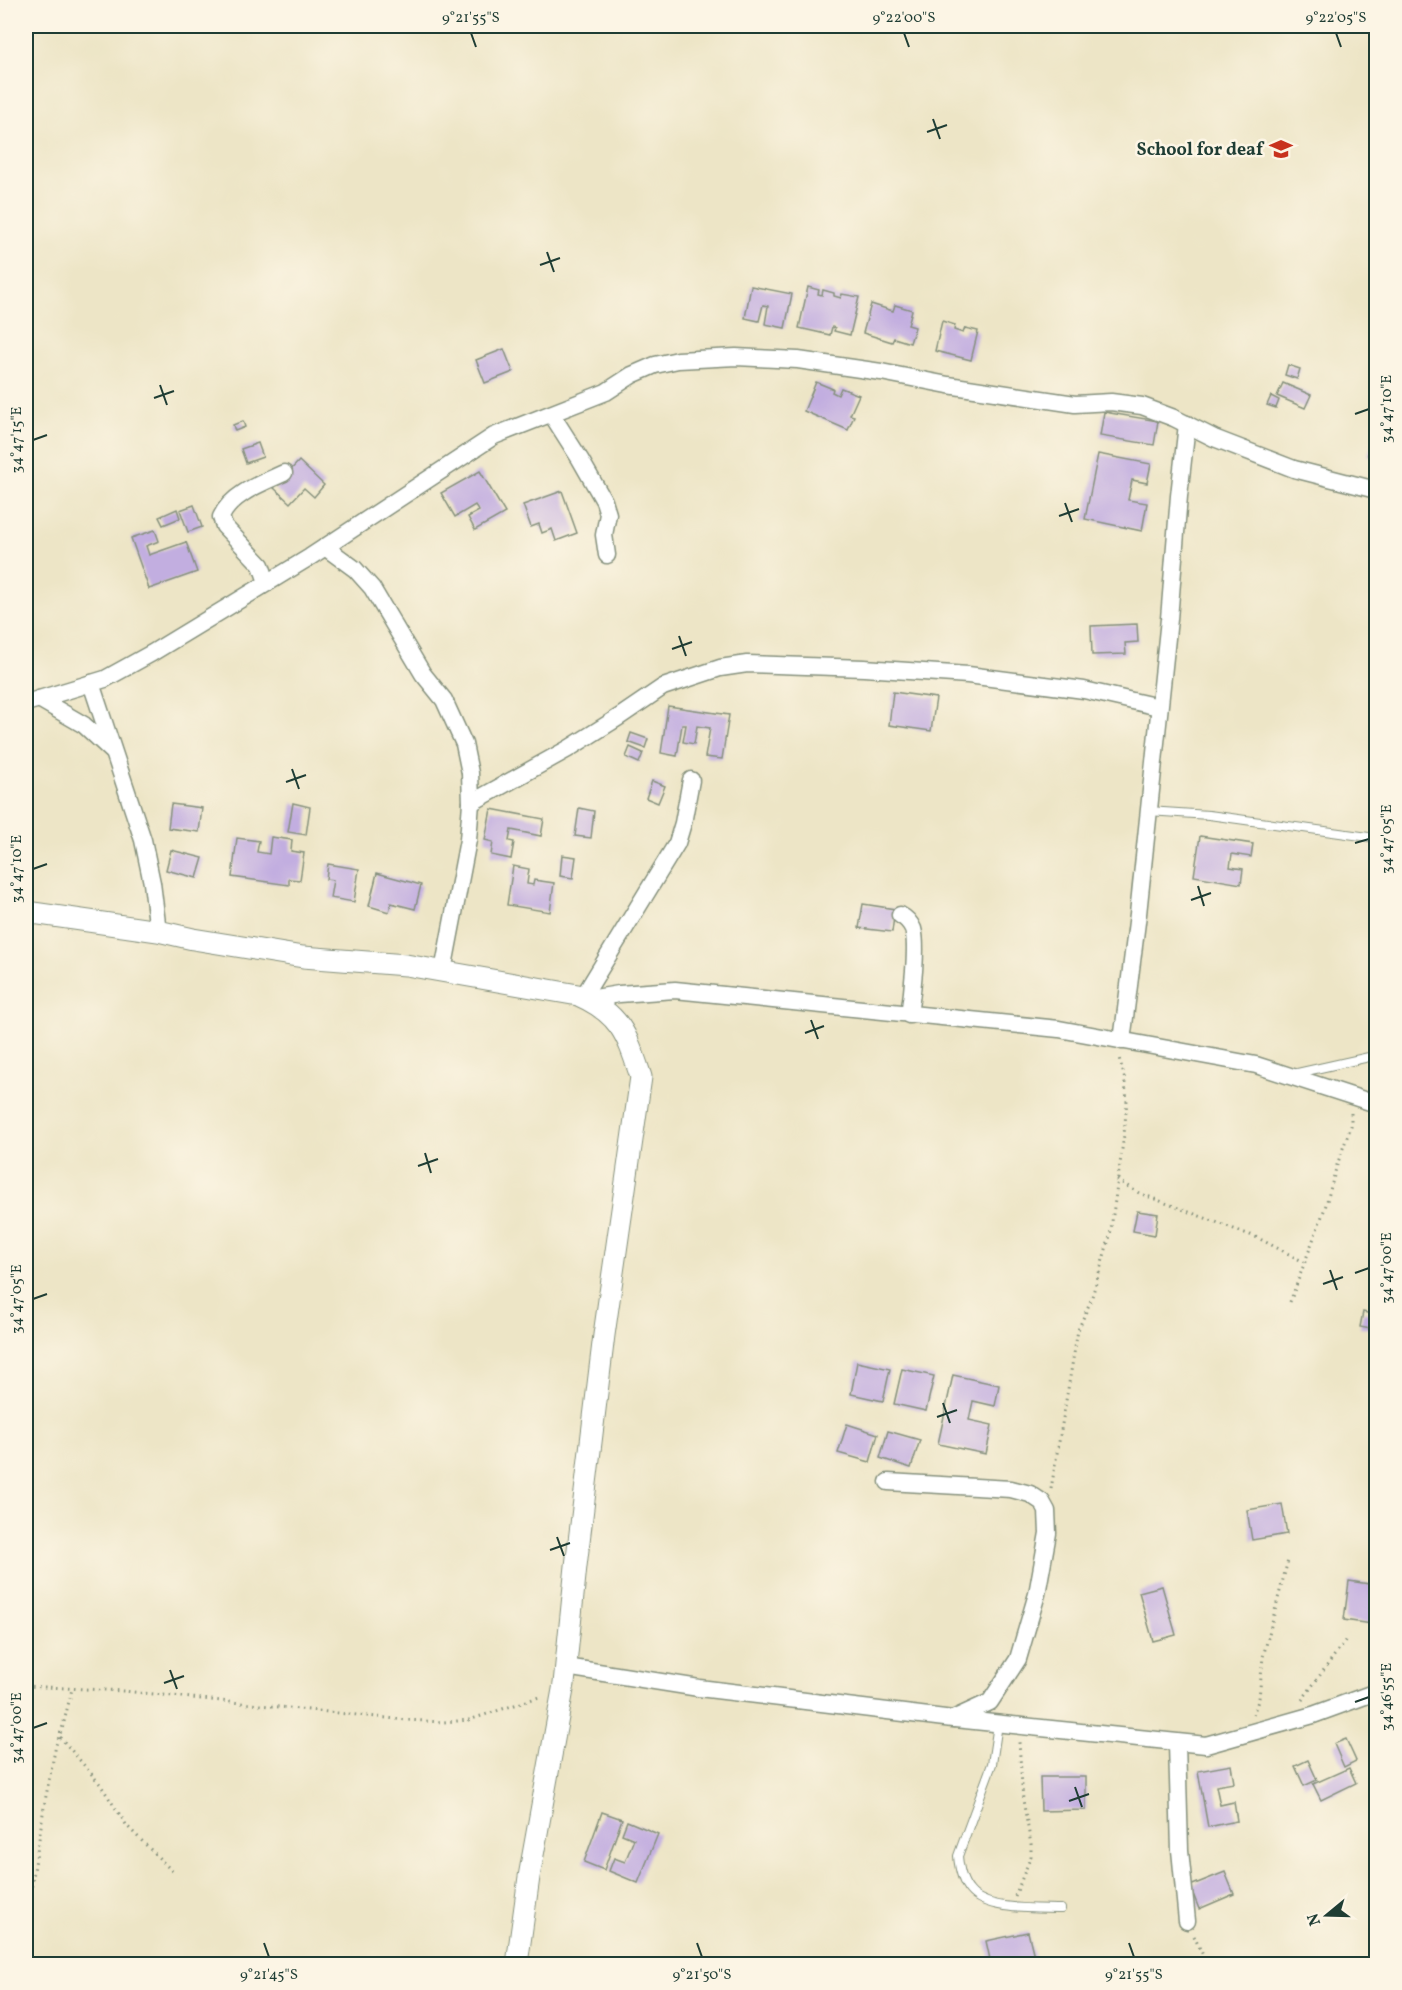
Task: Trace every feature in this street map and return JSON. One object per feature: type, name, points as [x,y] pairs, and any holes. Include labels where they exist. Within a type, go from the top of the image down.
[{"type":"street","points":[[32,701],[105,679],[152,653],[325,547],[494,436],[606,392],[633,375],[655,365],[678,360],[736,357],[798,360],[1075,404],[1111,402],[1142,406],[1187,424],[1214,438],[1294,468],[1377,490]]},
{"type":"street","points":[[552,415],[604,501],[608,514],[604,535],[607,555]]},
{"type":"street","points":[[1118,1040],[1138,915],[1187,424]]},
{"type":"street","points":[[267,582],[261,565],[224,526],[221,517],[225,508],[240,496],[284,473]]},
{"type":"street","points":[[325,547],[356,569],[372,588],[423,674],[444,700],[464,744],[470,773],[471,803],[466,851],[443,971]]},
{"type":"street","points":[[471,803],[568,749],[663,687],[720,668],[747,664],[864,668],[968,675],[1084,690],[1159,707]]},
{"type":"street","points":[[91,683],[143,840],[152,883],[158,931]]},
{"type":"street","points":[[32,701],[84,725],[113,751]]},
{"type":"street","points":[[586,998],[677,843],[691,780]]},
{"type":"street","points":[[26,912],[158,931],[303,957],[406,965],[586,998],[675,990],[1059,1029],[1256,1065],[1377,1104]]},
{"type":"street","points":[[900,915],[908,920],[914,938],[913,990],[909,1015]]},
{"type":"street","points":[[517,1965],[529,1877],[564,1688],[577,1554],[604,1335],[640,1077],[628,1038],[612,1015],[586,998]]},
{"type":"street","points":[[888,1482],[1011,1489],[1030,1494],[1042,1502],[1047,1511],[1048,1533],[1036,1594],[1018,1659],[990,1702],[953,1719]]},
{"type":"street","points":[[566,1667],[699,1688],[953,1719],[1206,1745],[1286,1724],[1377,1692]]},
{"type":"street","points":[[1177,1743],[1180,1850],[1187,1921]]},
{"type":"lane","points":[[1148,811],[1209,815],[1377,838]]},
{"type":"lane","points":[[1286,1075],[1369,1056],[1377,1058]]},
{"type":"lane","points":[[998,1724],[992,1764],[958,1856],[960,1870],[970,1891],[982,1901],[1011,1906],[1061,1909]]},
{"type":"path","points":[[1047,1511],[1078,1330],[1091,1300],[1110,1236],[1124,1135],[1126,1100],[1118,1040]]},
{"type":"path","points":[[1290,1302],[1325,1208],[1351,1126],[1351,1096]]},
{"type":"path","points":[[1117,1180],[1139,1193],[1258,1238],[1304,1262]]},
{"type":"path","points":[[1248,1734],[1258,1698],[1263,1657],[1288,1560]]},
{"type":"path","points":[[1286,1724],[1347,1638]]},
{"type":"path","points":[[26,1686],[124,1691],[444,1722],[469,1720],[564,1688]]},
{"type":"path","points":[[26,1922],[56,1745],[72,1689]]},
{"type":"path","points":[[1011,1906],[1031,1856],[1019,1765],[1018,1726]]},
{"type":"path","points":[[60,1737],[100,1784],[127,1826],[174,1873]]},
{"type":"path","points":[[1187,1921],[1207,1965]]},
{"type":"building","points":[[751,286],[792,294],[785,328],[765,324],[768,306],[763,305],[759,321],[745,318]]},
{"type":"building","points":[[808,287],[819,290],[818,294],[822,295],[823,290],[841,298],[842,294],[859,297],[850,335],[834,331],[835,328],[832,327],[830,335],[799,328]]},
{"type":"building","points":[[871,304],[893,311],[895,305],[912,310],[908,325],[915,327],[910,343],[894,338],[892,342],[863,333]]},
{"type":"building","points":[[942,321],[955,325],[954,330],[963,333],[965,328],[978,331],[971,360],[935,351]]},
{"type":"building","points":[[504,349],[513,372],[485,383],[476,360]]},
{"type":"building","points":[[1288,365],[1300,369],[1297,379],[1285,375]]},
{"type":"building","points":[[816,382],[833,389],[832,392],[838,395],[841,388],[859,395],[850,415],[854,416],[848,430],[804,411]]},
{"type":"building","points":[[1283,383],[1311,395],[1305,408],[1277,396]]},
{"type":"building","points":[[1271,396],[1279,400],[1276,408],[1267,405]]},
{"type":"building","points":[[1104,412],[1158,421],[1154,445],[1100,436]]},
{"type":"building","points":[[243,421],[245,427],[235,431],[233,425]]},
{"type":"building","points":[[1376,435],[1376,459],[1368,455]]},
{"type":"building","points":[[258,443],[263,457],[246,463],[241,449]]},
{"type":"building","points":[[1098,454],[1151,464],[1147,483],[1132,480],[1128,500],[1147,503],[1142,531],[1085,519]]},
{"type":"building","points":[[299,461],[324,485],[314,497],[304,488],[290,503],[274,488]]},
{"type":"building","points":[[480,471],[505,513],[475,530],[468,517],[479,511],[475,505],[455,517],[441,493]]},
{"type":"building","points":[[562,491],[577,533],[556,541],[552,529],[542,533],[539,524],[531,527],[523,505]]},
{"type":"building","points":[[194,505],[202,527],[188,532],[180,510]]},
{"type":"building","points":[[177,509],[180,518],[163,525],[159,517]]},
{"type":"building","points":[[155,530],[159,541],[146,546],[149,555],[186,542],[197,572],[149,589],[131,538]]},
{"type":"building","points":[[1137,624],[1138,642],[1125,643],[1126,654],[1092,655],[1091,626]]},
{"type":"building","points":[[893,692],[936,698],[931,731],[889,725]]},
{"type":"building","points":[[668,706],[729,715],[722,759],[705,757],[710,728],[697,726],[694,744],[683,742],[686,725],[682,725],[677,756],[661,753]]},
{"type":"building","points":[[631,733],[648,739],[645,748],[628,742]]},
{"type":"building","points":[[630,747],[643,753],[639,763],[626,757]]},
{"type":"building","points":[[652,781],[665,786],[658,803],[646,798]]},
{"type":"building","points":[[293,803],[310,807],[306,835],[288,832]]},
{"type":"building","points":[[171,804],[202,808],[199,832],[168,828]]},
{"type":"building","points":[[579,808],[594,811],[591,838],[575,836]]},
{"type":"building","points":[[491,809],[544,819],[541,836],[511,830],[509,841],[514,842],[511,859],[491,855],[493,842],[485,840]]},
{"type":"building","points":[[1200,836],[1253,844],[1251,857],[1232,854],[1230,867],[1243,869],[1241,884],[1194,876]]},
{"type":"building","points":[[271,837],[292,840],[291,851],[304,853],[300,880],[289,879],[289,885],[232,877],[237,838],[259,841],[257,852],[269,854]]},
{"type":"building","points":[[171,850],[203,858],[197,878],[166,870]]},
{"type":"building","points":[[562,855],[576,857],[573,878],[560,876]]},
{"type":"building","points":[[328,864],[359,869],[354,902],[330,898],[333,880],[326,879]]},
{"type":"building","points":[[513,866],[529,869],[527,884],[533,885],[534,880],[554,883],[550,912],[507,905]]},
{"type":"building","points":[[377,873],[421,885],[415,909],[391,903],[389,912],[369,906]]},
{"type":"building","points":[[863,904],[895,909],[892,932],[859,928]]},
{"type":"building","points":[[1137,1211],[1158,1214],[1155,1235],[1133,1231]]},
{"type":"building","points":[[1363,1312],[1376,1315],[1376,1330],[1360,1327]]},
{"type":"building","points":[[857,1362],[890,1369],[883,1401],[851,1394]]},
{"type":"building","points":[[902,1369],[934,1376],[926,1411],[894,1404]]},
{"type":"building","points":[[953,1375],[999,1385],[995,1406],[973,1401],[969,1420],[992,1425],[986,1454],[938,1444]]},
{"type":"building","points":[[847,1424],[878,1434],[870,1462],[838,1453]]},
{"type":"building","points":[[888,1431],[920,1440],[911,1468],[880,1458]]},
{"type":"building","points":[[1282,1504],[1287,1534],[1252,1540],[1247,1510]]},
{"type":"building","points":[[1349,1581],[1376,1585],[1371,1624],[1344,1620]]},
{"type":"building","points":[[1162,1586],[1176,1635],[1153,1641],[1139,1592]]},
{"type":"building","points":[[1346,1739],[1356,1761],[1344,1767],[1334,1744]]},
{"type":"building","points":[[1308,1760],[1317,1780],[1304,1786],[1295,1766]]},
{"type":"building","points":[[1231,1765],[1234,1783],[1216,1786],[1220,1805],[1234,1802],[1237,1821],[1208,1827],[1198,1771]]},
{"type":"building","points":[[1349,1768],[1356,1783],[1321,1800],[1313,1784]]},
{"type":"building","points":[[1040,1777],[1086,1777],[1086,1810],[1041,1811]]},
{"type":"building","points":[[602,1812],[622,1819],[604,1870],[584,1862]]},
{"type":"building","points":[[627,1821],[658,1834],[638,1883],[609,1871],[614,1858],[625,1862],[634,1839],[622,1834]]},
{"type":"building","points":[[1225,1872],[1234,1894],[1199,1909],[1190,1886]]},
{"type":"building","points":[[1028,1932],[1036,1964],[991,1964],[986,1941]]},
{"type":"place","name":"School for deaf","points":[[1281,149]]}]
